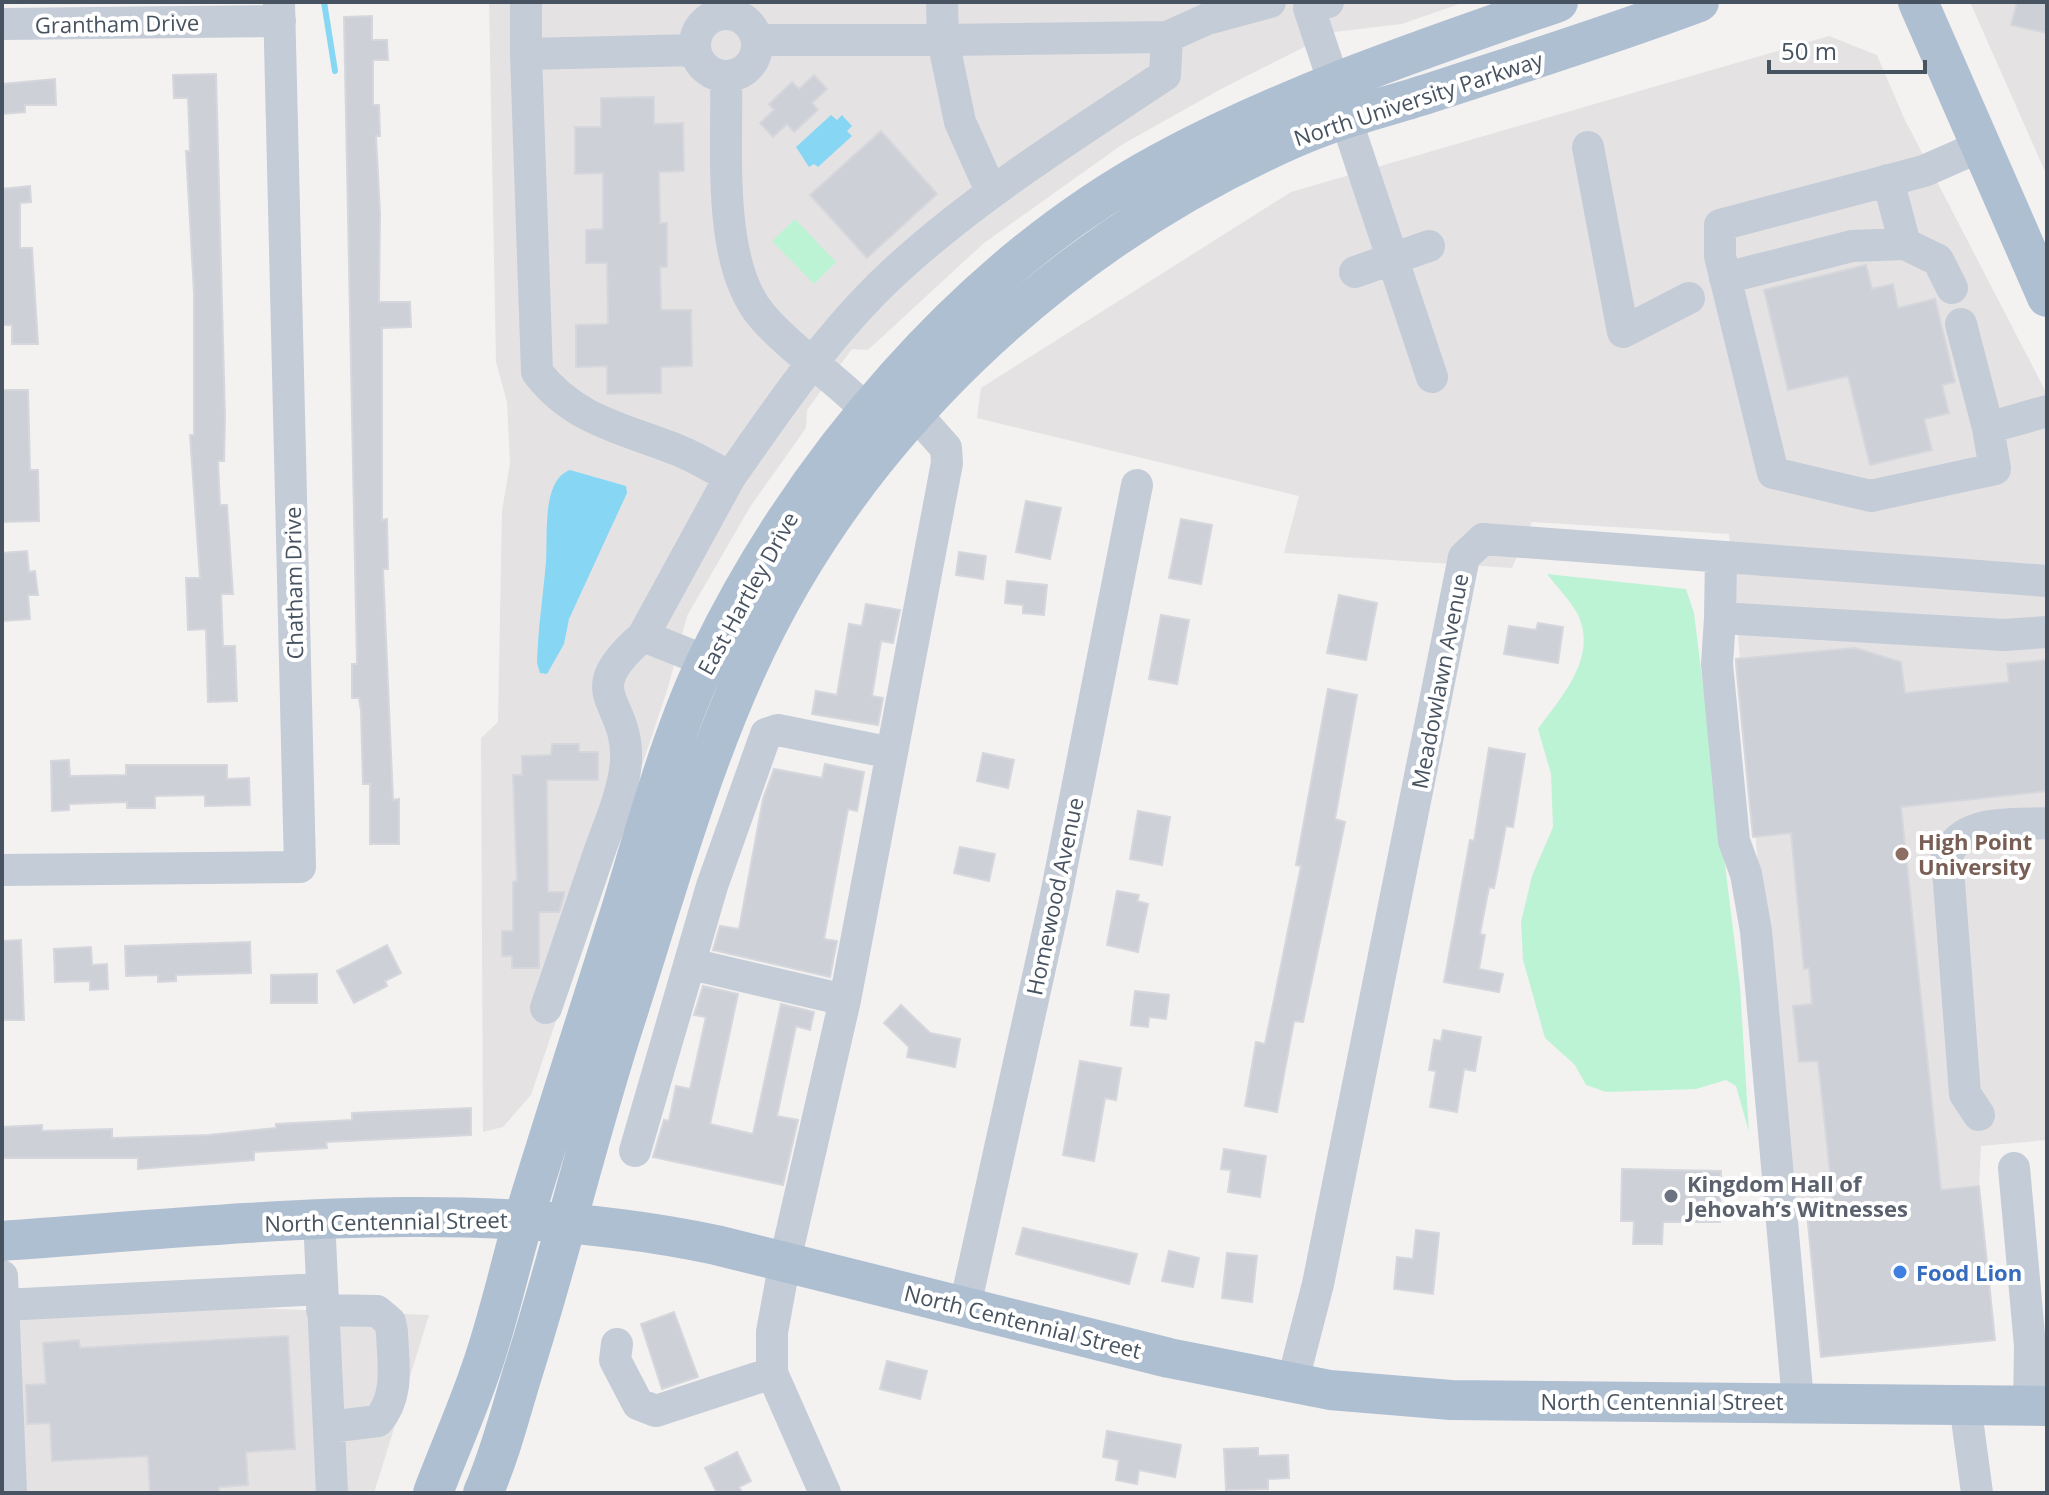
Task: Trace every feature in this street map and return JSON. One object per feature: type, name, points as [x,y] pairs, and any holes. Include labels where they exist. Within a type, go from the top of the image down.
[{"type":"main road","name":"North University Parkway","points":[[1139,198],[1221,171],[1301,134],[1338,102],[1558,2]]},
{"type":"main road","name":"North University Parkway","points":[[1338,102],[1617,33],[1699,2]]},
{"type":"main road","points":[[1918,2],[2047,297]]},
{"type":"main road","name":"East Hartley Drive","points":[[524,1220],[657,795],[706,661],[808,484],[866,410],[985,291],[1081,214],[1139,198]]},
{"type":"main road","name":"East Hartley Drive","points":[[567,1221],[599,1104],[717,740],[740,686],[801,569],[871,465],[914,412],[1003,323],[1139,198]]},
{"type":"main road","points":[[914,412],[908,403],[910,391],[967,334],[985,291]]},
{"type":"main road","points":[[740,686],[762,598],[870,439],[872,428],[866,410]]},
{"type":"main road","name":"North Centennial Street","points":[[2,1241],[319,1218],[567,1221],[653,1231],[785,1261],[1169,1358],[1292,1384],[1451,1400],[1798,1401],[2038,1406]]},
{"type":"main road","points":[[433,1493],[481,1370],[524,1220]]},
{"type":"main road","points":[[483,1493],[554,1275],[567,1221]]},
{"type":"street","points":[[526,2],[537,372],[554,396],[578,412],[683,452],[730,477]]},
{"type":"street","points":[[942,2],[943,40],[960,122],[991,191]]},
{"type":"street","points":[[757,40],[1167,37],[1207,19],[1270,2]]},
{"type":"street","points":[[1315,4],[1338,102],[1432,377]]},
{"type":"street","name":"Grantham Drive","points":[[2,24],[280,11]]},
{"type":"street","name":"Chatham Drive","points":[[2,870],[300,867],[280,11]]},
{"type":"street","points":[[722,13],[740,16],[750,24],[757,40],[753,61],[746,70],[726,79],[706,69],[695,50],[695,39],[704,23],[722,13]]},
{"type":"street","points":[[546,1008],[617,800],[626,762],[624,738],[608,700],[607,683],[622,654],[643,636],[730,477],[812,362],[901,266],[991,191],[1165,75],[1167,37]]},
{"type":"street","points":[[526,54],[695,50]]},
{"type":"street","points":[[726,79],[730,235],[736,272],[764,318],[866,410]]},
{"type":"street","points":[[1961,324],[1988,428],[1995,469],[1871,496],[1773,473],[1720,256],[1720,225],[1924,171],[1981,146]]},
{"type":"street","points":[[1588,147],[1623,332],[1689,298]]},
{"type":"street","points":[[1888,180],[1905,244]]},
{"type":"street","points":[[1725,278],[1852,246],[1905,244],[1938,260],[1952,288]]},
{"type":"street","points":[[1355,272],[1429,246]]},
{"type":"street","points":[[1988,428],[2047,411]]},
{"type":"street","points":[[825,1493],[772,1373],[772,1332],[785,1261],[845,1000],[947,463],[946,448],[914,412]]},
{"type":"street","name":"Homewood Avenue","points":[[965,1306],[1055,900],[1137,485]]},
{"type":"street","name":"Meadowlawn Avenue","points":[[1292,1384],[1318,1284],[1464,557],[1483,539],[2047,581]]},
{"type":"street","points":[[1721,558],[1717,664],[1734,841],[1746,874],[1756,931],[1798,1401]]},
{"type":"street","points":[[2004,635],[2005,580]]},
{"type":"street","points":[[1720,618],[2004,635],[2047,632]]},
{"type":"street","points":[[643,636],[706,661]]},
{"type":"street","points":[[635,1151],[712,886],[766,734],[778,730],[892,753]]},
{"type":"street","points":[[1979,1115],[1965,1094],[1947,856],[1959,837],[1977,828],[2047,823]]},
{"type":"street","points":[[691,964],[845,1000]]},
{"type":"street","points":[[2014,1168],[2038,1406]]},
{"type":"street","points":[[319,1218],[329,1427],[327,1491]]},
{"type":"street","points":[[11,1493],[3,1291],[322,1300],[377,1311],[390,1322],[393,1399],[378,1421],[329,1427]]},
{"type":"street","points":[[617,1344],[615,1360],[638,1404],[656,1411],[772,1373]]},
{"type":"street","points":[[1965,1404],[1977,1493]]},
{"type":"shaded area","points":[[489,2],[1465,2],[1402,24],[1334,32],[1223,88],[1123,144],[984,243],[868,350],[852,349],[807,410],[806,428],[750,507],[687,616],[667,691],[531,1095],[503,1127],[483,1132],[481,738],[498,722],[502,511],[510,463],[507,402],[496,362]]},
{"type":"shaded area","points":[[1970,2],[2047,2],[2047,176]]},
{"type":"shaded area","name":"High Point University","points":[[1829,36],[1877,55],[1904,118],[2047,394],[2047,1140],[1981,1146],[1979,1186],[1788,1206],[1729,534],[1532,522],[1512,568],[1284,553],[1299,496],[977,418],[981,388],[1291,192]]},
{"type":"shaded area","points":[[2,1298],[429,1315],[374,1493],[2,1493]]},
{"type":"green space","points":[[795,219],[836,262],[814,284],[772,241]]},
{"type":"green space","points":[[1547,574],[1686,589],[1694,613],[1740,986],[1749,1132],[1736,1086],[1726,1080],[1696,1089],[1606,1092],[1586,1085],[1575,1065],[1545,1038],[1523,960],[1521,922],[1532,876],[1553,827],[1551,774],[1538,729],[1574,676],[1583,646],[1578,615]]},
{"type":"water","points":[[831,115],[837,120],[842,115],[852,126],[847,131],[852,136],[818,167],[814,164],[809,167],[796,147]]},
{"type":"water","points":[[570,470],[626,486],[627,493],[569,619],[564,644],[547,674],[540,673],[537,663],[548,511],[554,485]]},
{"type":"building","points":[[2017,2],[2047,2],[2047,33],[2011,25]]},
{"type":"building","points":[[372,16],[372,40],[387,40],[388,60],[373,60],[373,105],[379,105],[380,136],[376,136],[380,213],[379,302],[410,302],[411,327],[382,328],[382,520],[387,519],[388,569],[383,569],[393,800],[399,799],[399,844],[370,844],[370,784],[363,784],[361,711],[359,698],[352,698],[352,664],[357,664],[344,17]]},
{"type":"building","points":[[216,74],[225,417],[224,461],[218,461],[220,505],[227,505],[233,594],[221,594],[223,646],[235,646],[237,701],[208,702],[206,629],[188,630],[186,578],[200,578],[190,435],[194,435],[194,293],[186,151],[190,151],[188,98],[174,98],[173,75]]},
{"type":"building","points":[[814,75],[827,89],[812,103],[818,110],[794,132],[787,124],[773,137],[760,123],[774,110],[769,104],[792,82],[799,89]]},
{"type":"building","points":[[55,79],[56,105],[25,105],[25,112],[2,114],[2,84]]},
{"type":"building","points":[[654,97],[654,124],[683,123],[684,171],[659,172],[660,223],[667,223],[667,267],[660,267],[661,310],[691,310],[692,366],[661,367],[661,393],[607,394],[607,366],[576,367],[576,325],[608,324],[607,263],[586,263],[586,230],[603,229],[603,173],[575,174],[575,127],[601,127],[601,98]]},
{"type":"building","points":[[881,131],[937,194],[867,258],[810,195]]},
{"type":"building","points":[[30,186],[31,202],[20,203],[20,248],[32,248],[38,344],[12,344],[12,325],[2,325],[2,189]]},
{"type":"building","points":[[1866,265],[1872,289],[1893,284],[1898,308],[1935,299],[1955,382],[1942,385],[1949,413],[1924,419],[1932,450],[1870,465],[1848,376],[1788,390],[1764,290]]},
{"type":"building","points":[[2,390],[28,390],[30,470],[38,470],[39,521],[2,522]]},
{"type":"building","points":[[1026,501],[1061,508],[1050,559],[1016,552]]},
{"type":"building","points":[[1181,519],[1212,525],[1201,584],[1169,578]]},
{"type":"building","points":[[27,551],[29,572],[35,571],[38,595],[28,595],[30,619],[2,621],[2,553]]},
{"type":"building","points":[[959,552],[986,556],[983,579],[956,575]]},
{"type":"building","points":[[1007,581],[1047,585],[1044,615],[1023,613],[1023,605],[1005,603]]},
{"type":"building","points":[[1339,595],[1377,603],[1366,660],[1327,653]]},
{"type":"building","points":[[866,604],[900,610],[893,643],[881,641],[872,696],[883,698],[878,725],[812,714],[816,691],[837,695],[849,624],[862,626]]},
{"type":"building","points":[[1161,615],[1189,620],[1177,684],[1149,679]]},
{"type":"building","points":[[1538,623],[1563,627],[1558,663],[1504,654],[1509,626],[1536,630]]},
{"type":"building","points":[[1855,648],[1901,662],[1905,693],[2009,682],[2007,664],[2047,660],[2047,791],[1901,807],[1941,1190],[1979,1186],[1995,1340],[1821,1357],[1806,1203],[1833,1201],[1818,1061],[1799,1062],[1793,1006],[1812,1004],[1809,968],[1804,969],[1791,833],[1753,837],[1736,659]]},
{"type":"building","points":[[1328,689],[1357,695],[1335,819],[1345,822],[1303,1022],[1294,1021],[1277,1112],[1245,1106],[1256,1042],[1265,1044],[1301,866],[1296,865]]},
{"type":"building","points":[[552,744],[579,744],[579,752],[598,752],[598,780],[547,780],[548,892],[564,892],[564,896],[559,912],[539,912],[539,968],[512,968],[512,956],[502,956],[502,931],[513,931],[513,882],[517,881],[513,775],[522,775],[522,756],[551,755]]},
{"type":"building","points":[[1489,748],[1525,754],[1513,827],[1506,826],[1494,888],[1489,887],[1480,934],[1485,935],[1479,969],[1503,974],[1499,992],[1444,982],[1470,840],[1474,841]]},
{"type":"building","points":[[983,753],[1014,760],[1008,788],[977,781]]},
{"type":"building","points":[[69,760],[70,776],[126,775],[126,765],[227,765],[227,779],[249,778],[250,805],[205,806],[205,795],[155,796],[155,808],[127,808],[127,802],[69,804],[69,810],[52,811],[51,761]]},
{"type":"building","points":[[825,764],[864,772],[857,811],[848,809],[824,939],[837,941],[830,977],[713,950],[720,926],[739,929],[763,799],[774,769],[822,778]]},
{"type":"building","points":[[1138,811],[1170,817],[1162,865],[1130,859]]},
{"type":"building","points":[[960,847],[995,854],[989,881],[954,873]]},
{"type":"building","points":[[1117,891],[1139,895],[1137,901],[1148,904],[1138,952],[1107,945]]},
{"type":"building","points":[[21,940],[24,1020],[2,1020],[2,941]]},
{"type":"building","points":[[250,942],[251,973],[176,975],[176,981],[158,982],[158,975],[126,976],[125,946]]},
{"type":"building","points":[[387,945],[401,973],[385,981],[387,986],[354,1003],[337,971]]},
{"type":"building","points":[[91,947],[92,965],[107,964],[108,989],[90,990],[90,981],[55,982],[54,949]]},
{"type":"building","points":[[317,974],[317,1003],[271,1003],[271,975]]},
{"type":"building","points":[[703,986],[738,994],[710,1124],[753,1134],[781,1004],[814,1012],[810,1030],[796,1026],[777,1116],[798,1120],[783,1185],[653,1157],[664,1120],[669,1121],[676,1086],[690,1089],[706,1017],[694,1015]]},
{"type":"building","points":[[1135,991],[1169,995],[1166,1019],[1149,1017],[1148,1027],[1131,1025]]},
{"type":"building","points":[[901,1005],[930,1033],[960,1039],[955,1067],[907,1057],[909,1047],[884,1023]]},
{"type":"building","points":[[1443,1030],[1481,1037],[1475,1071],[1464,1069],[1457,1112],[1430,1107],[1436,1071],[1429,1070],[1434,1040],[1441,1041]]},
{"type":"building","points":[[1080,1061],[1121,1068],[1116,1100],[1105,1098],[1094,1161],[1063,1155]]},
{"type":"building","points":[[471,1108],[471,1135],[326,1142],[327,1148],[254,1152],[254,1160],[138,1169],[138,1158],[2,1158],[2,1127],[42,1125],[42,1131],[112,1129],[112,1138],[209,1135],[276,1128],[276,1124],[352,1120],[352,1113]]},
{"type":"building","points":[[1224,1149],[1266,1156],[1260,1197],[1228,1192],[1231,1170],[1221,1169]]},
{"type":"building","name":"Kingdom Hall of Jehovah’s Witnesses","points":[[1622,1169],[1721,1171],[1720,1222],[1663,1222],[1662,1244],[1633,1244],[1634,1221],[1621,1221]]},
{"type":"building","points":[[1023,1228],[1137,1254],[1129,1284],[1016,1254]]},
{"type":"building","points":[[1416,1230],[1439,1233],[1433,1294],[1394,1289],[1397,1257],[1413,1259]]},
{"type":"building","points":[[1169,1251],[1199,1258],[1193,1287],[1162,1281]]},
{"type":"building","points":[[1227,1253],[1257,1256],[1252,1302],[1222,1298]]},
{"type":"building","points":[[674,1312],[698,1377],[662,1389],[641,1324]]},
{"type":"building","points":[[288,1336],[295,1449],[246,1452],[248,1485],[219,1487],[219,1493],[150,1493],[148,1456],[52,1461],[50,1423],[27,1424],[26,1385],[46,1384],[43,1343],[79,1340],[80,1348]]},
{"type":"building","points":[[887,1361],[927,1371],[920,1399],[880,1389]]},
{"type":"building","points":[[1107,1431],[1181,1445],[1175,1477],[1139,1470],[1137,1484],[1116,1480],[1119,1460],[1103,1457]]},
{"type":"building","points":[[1258,1448],[1258,1456],[1288,1455],[1289,1478],[1268,1479],[1268,1489],[1226,1490],[1224,1449]]},
{"type":"building","points":[[737,1452],[751,1481],[739,1487],[742,1493],[717,1493],[705,1468]]},
{"type":"waterway","points":[[324,2],[335,71]]},
{"type":"place","name":"High Point University","points":[[1902,854]]},
{"type":"place","name":"Kingdom Hall of Jehovah’s Witnesses","points":[[1671,1196]]},
{"type":"place","name":"Food Lion","points":[[1900,1272]]}]
